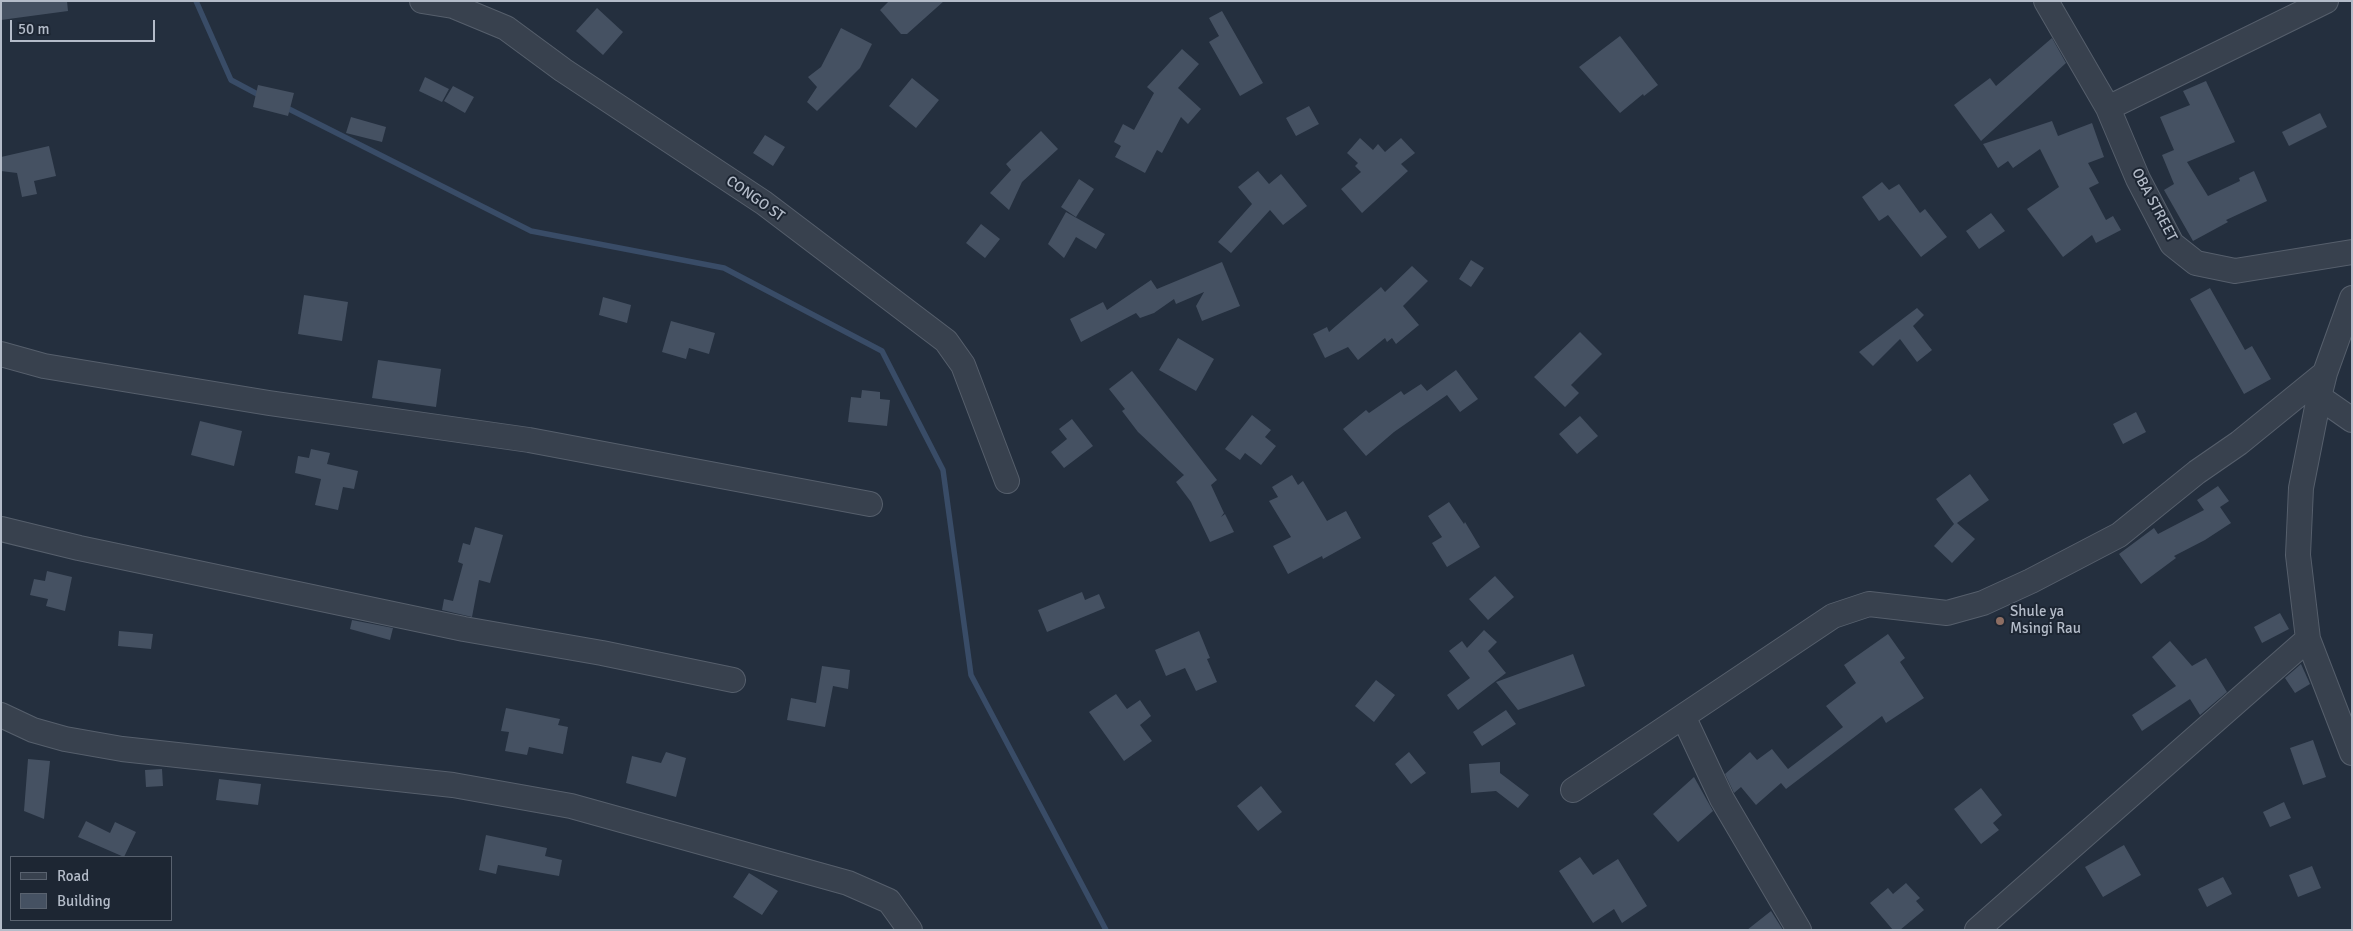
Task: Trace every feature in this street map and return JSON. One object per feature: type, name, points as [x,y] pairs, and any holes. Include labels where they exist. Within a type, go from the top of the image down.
[{"type":"street","name":"CONGO ST","points":[[422,1],[453,6],[506,28],[563,70],[764,203],[946,341],[963,365],[1007,481]]},
{"type":"street","name":"OBA STREET","points":[[2046,1],[2108,108],[2138,179],[2172,244],[2196,263],[2235,271],[2352,252]]},
{"type":"street","points":[[2108,108],[2326,1]]},
{"type":"street","points":[[2352,298],[2325,373],[2319,397],[2302,488],[2298,555],[2308,638],[2352,753]]},
{"type":"street","points":[[1,354],[44,366],[268,403],[529,440],[870,504]]},
{"type":"street","points":[[1573,790],[1684,718],[1834,616],[1869,604],[1947,613],[1983,603],[2031,581],[2110,540],[2197,472],[2240,443],[2325,373]]},
{"type":"street","points":[[2319,397],[2352,420]]},
{"type":"street","points":[[1,529],[79,548],[464,629],[602,653],[734,680]]},
{"type":"street","points":[[1977,930],[2308,638]]},
{"type":"street","points":[[1,715],[33,730],[65,739],[122,749],[453,785],[571,806],[848,883],[889,901],[910,930]]},
{"type":"street","points":[[1684,718],[1722,799],[1799,930]]},
{"type":"building","points":[[1,1],[67,1],[68,11],[1,20]]},
{"type":"building","points":[[889,1],[944,1],[907,34],[901,34],[880,10]]},
{"type":"building","points":[[597,8],[623,32],[603,55],[576,31]]},
{"type":"building","points":[[1222,11],[1263,83],[1240,96],[1209,42],[1219,36],[1209,18]]},
{"type":"building","points":[[841,28],[872,44],[860,68],[817,111],[807,102],[817,87],[808,77],[821,67]]},
{"type":"building","points":[[1620,36],[1658,85],[1644,96],[1643,94],[1620,113],[1579,67]]},
{"type":"building","points":[[2052,38],[2066,63],[1981,141],[1954,105],[1990,78],[1996,86]]},
{"type":"building","points":[[1182,49],[1199,64],[1178,88],[1201,109],[1188,124],[1181,117],[1162,153],[1157,150],[1145,173],[1115,157],[1121,146],[1114,142],[1123,124],[1134,130],[1154,93],[1147,87]]},
{"type":"building","points":[[425,77],[449,89],[442,102],[419,91]]},
{"type":"building","points":[[912,78],[939,100],[916,128],[889,106]]},
{"type":"building","points":[[2206,81],[2235,142],[2187,162],[2208,196],[2240,181],[2239,178],[2254,171],[2267,201],[2226,220],[2228,222],[2193,241],[2164,190],[2174,184],[2162,155],[2174,150],[2160,117],[2190,105],[2183,91]]},
{"type":"building","points":[[258,85],[294,93],[288,116],[253,107]]},
{"type":"building","points":[[453,86],[474,97],[465,113],[444,101]]},
{"type":"building","points":[[1309,106],[1319,124],[1296,136],[1286,118]]},
{"type":"building","points":[[2320,113],[2327,127],[2289,146],[2282,132]]},
{"type":"building","points":[[351,117],[386,127],[382,142],[346,133]]},
{"type":"building","points":[[2052,121],[2058,136],[2092,123],[2104,157],[2088,163],[2099,183],[2089,188],[2106,220],[2113,216],[2121,230],[2096,243],[2092,235],[2063,257],[2027,209],[2059,187],[2040,149],[2013,168],[2008,161],[1998,168],[1983,144]]},
{"type":"building","points":[[1041,131],[1058,149],[1022,182],[1009,210],[990,193],[1011,170],[1006,164]]},
{"type":"building","points":[[765,135],[785,147],[773,166],[753,153]]},
{"type":"building","points":[[1360,138],[1373,150],[1378,144],[1385,152],[1401,138],[1415,153],[1401,164],[1408,171],[1362,213],[1341,189],[1361,172],[1355,166],[1358,163],[1347,153]]},
{"type":"building","points":[[49,146],[56,176],[34,181],[37,194],[22,197],[17,173],[1,171],[1,157]]},
{"type":"building","points":[[1258,171],[1269,184],[1281,174],[1307,206],[1283,225],[1270,210],[1231,253],[1218,242],[1252,204],[1238,187]]},
{"type":"building","points":[[1079,179],[1094,189],[1076,217],[1061,207]]},
{"type":"building","points":[[1882,182],[1889,190],[1899,184],[1920,213],[1925,209],[1947,237],[1921,257],[1888,215],[1879,221],[1862,197]]},
{"type":"building","points":[[1066,212],[1105,234],[1096,249],[1076,237],[1064,258],[1048,244]]},
{"type":"building","points":[[1991,213],[2005,231],[1979,249],[1966,231]]},
{"type":"building","points":[[981,224],[1000,239],[985,258],[966,243]]},
{"type":"building","points":[[1471,260],[1484,268],[1471,287],[1459,279]]},
{"type":"building","points":[[1222,262],[1240,306],[1202,321],[1196,306],[1204,292],[1176,304],[1174,299],[1154,313],[1140,318],[1136,313],[1081,342],[1070,319],[1103,302],[1107,310],[1151,280],[1157,289]]},
{"type":"building","points":[[1412,266],[1428,281],[1403,306],[1419,325],[1396,344],[1392,338],[1387,342],[1385,338],[1358,360],[1348,347],[1325,358],[1313,334],[1327,327],[1329,332],[1381,287],[1385,292]]},
{"type":"building","points":[[2210,288],[2245,350],[2252,346],[2271,379],[2244,394],[2190,299]]},
{"type":"building","points":[[304,295],[348,302],[342,341],[298,334]]},
{"type":"building","points":[[603,297],[631,305],[627,323],[599,315]]},
{"type":"building","points":[[1917,308],[1924,315],[1913,326],[1932,350],[1917,362],[1900,339],[1873,366],[1859,352]]},
{"type":"building","points":[[671,321],[715,333],[709,354],[689,348],[686,359],[662,352]]},
{"type":"building","points":[[1580,332],[1602,354],[1571,385],[1579,393],[1565,407],[1534,377]]},
{"type":"building","points":[[1178,338],[1214,359],[1196,391],[1159,370]]},
{"type":"building","points":[[378,360],[441,369],[436,407],[372,398]]},
{"type":"building","points":[[1456,370],[1478,399],[1460,412],[1447,395],[1394,432],[1366,456],[1343,429],[1366,410],[1369,413],[1401,391],[1404,395],[1421,384],[1427,391]]},
{"type":"building","points":[[1132,371],[1217,480],[1211,485],[1224,513],[1221,517],[1225,514],[1234,532],[1210,542],[1191,502],[1176,482],[1184,475],[1138,432],[1122,411],[1125,409],[1109,389]]},
{"type":"building","points":[[862,390],[880,392],[880,399],[890,400],[887,426],[848,422],[851,397],[861,398]]},
{"type":"building","points":[[2136,412],[2146,432],[2123,444],[2113,424]]},
{"type":"building","points":[[1252,415],[1271,430],[1265,437],[1276,446],[1261,465],[1245,453],[1240,460],[1225,449]]},
{"type":"building","points":[[1580,416],[1598,436],[1577,454],[1559,434]]},
{"type":"building","points":[[1072,419],[1093,446],[1064,468],[1051,452],[1067,439],[1059,429]]},
{"type":"building","points":[[200,421],[242,431],[234,466],[191,455]]},
{"type":"building","points":[[311,449],[330,453],[327,464],[358,471],[354,489],[343,487],[338,510],[315,505],[321,479],[295,473],[298,456],[309,458]]},
{"type":"building","points":[[1970,474],[1989,500],[1957,523],[1975,539],[1952,563],[1934,546],[1954,524],[1936,499]]},
{"type":"building","points":[[1292,475],[1298,485],[1303,481],[1327,521],[1346,511],[1361,538],[1323,559],[1322,556],[1288,574],[1273,546],[1291,537],[1269,501],[1278,497],[1272,487]]},
{"type":"building","points":[[2218,486],[2229,501],[2220,507],[2231,523],[2205,540],[2174,556],[2176,558],[2141,584],[2119,554],[2154,528],[2158,534],[2204,510],[2197,500]]},
{"type":"building","points":[[1449,502],[1464,524],[1465,522],[1480,547],[1447,567],[1432,543],[1442,537],[1428,516]]},
{"type":"building","points":[[475,527],[503,535],[490,583],[479,580],[472,617],[442,610],[444,599],[453,601],[463,564],[458,562],[463,543],[470,545]]},
{"type":"building","points":[[47,571],[72,577],[65,611],[46,606],[48,599],[30,595],[34,579],[45,581]]},
{"type":"building","points":[[1495,576],[1514,597],[1488,620],[1469,599]]},
{"type":"building","points":[[1082,592],[1085,600],[1099,594],[1105,608],[1047,632],[1038,610]]},
{"type":"building","points":[[2280,613],[2289,629],[2262,643],[2254,627]]},
{"type":"building","points":[[352,620],[393,628],[390,640],[350,629]]},
{"type":"building","points":[[1484,630],[1497,642],[1488,651],[1506,673],[1458,710],[1447,695],[1470,678],[1449,651],[1462,641],[1467,648]]},
{"type":"building","points":[[119,631],[153,634],[151,649],[118,646]]},
{"type":"building","points":[[1199,631],[1210,658],[1207,659],[1217,682],[1196,691],[1185,668],[1166,676],[1155,650]]},
{"type":"building","points":[[1888,634],[1905,658],[1900,662],[1924,698],[1886,723],[1882,716],[1786,789],[1781,783],[1756,805],[1741,787],[1734,793],[1725,774],[1750,752],[1757,760],[1772,749],[1788,769],[1843,727],[1826,706],[1856,683],[1844,665]]},
{"type":"building","points":[[2170,641],[2192,666],[2206,658],[2227,692],[2200,715],[2190,699],[2142,731],[2132,715],[2176,686],[2152,657]]},
{"type":"building","points":[[1573,654],[1585,686],[1518,710],[1496,682]]},
{"type":"building","points":[[2301,664],[2310,684],[2295,693],[2285,678]]},
{"type":"building","points":[[822,666],[850,670],[848,689],[833,686],[825,727],[787,720],[791,698],[816,703]]},
{"type":"building","points":[[1376,680],[1395,695],[1374,722],[1355,706]]},
{"type":"building","points":[[1116,694],[1127,709],[1140,700],[1151,716],[1140,725],[1152,741],[1124,761],[1089,712]]},
{"type":"building","points":[[506,708],[560,719],[558,725],[568,727],[563,754],[529,747],[527,755],[505,751],[509,732],[501,731]]},
{"type":"building","points":[[1506,710],[1516,724],[1482,746],[1473,732]]},
{"type":"building","points":[[2313,740],[2326,777],[2303,785],[2290,748]]},
{"type":"building","points":[[666,752],[686,758],[676,797],[626,783],[632,756],[661,763]]},
{"type":"building","points":[[1409,752],[1426,773],[1411,784],[1395,764]]},
{"type":"building","points":[[28,759],[50,761],[44,819],[24,811]]},
{"type":"building","points":[[1500,762],[1500,773],[1529,795],[1518,808],[1496,791],[1471,793],[1469,764]]},
{"type":"building","points":[[162,769],[163,786],[146,787],[145,770]]},
{"type":"building","points":[[1694,777],[1713,811],[1678,842],[1653,814]]},
{"type":"building","points":[[219,779],[261,784],[258,805],[216,800]]},
{"type":"building","points":[[1261,786],[1282,812],[1258,831],[1237,806]]},
{"type":"building","points":[[1981,788],[2002,815],[1993,823],[1999,830],[1981,844],[1954,809]]},
{"type":"building","points":[[2284,802],[2291,818],[2270,827],[2263,812]]},
{"type":"building","points":[[86,821],[110,833],[115,822],[136,832],[124,856],[78,837]]},
{"type":"building","points":[[486,835],[547,848],[545,856],[562,860],[559,876],[498,865],[496,874],[479,870]]},
{"type":"building","points":[[2124,845],[2141,875],[2103,897],[2085,867]]},
{"type":"building","points":[[1580,857],[1593,875],[1618,859],[1647,906],[1622,923],[1614,909],[1593,923],[1559,871]]},
{"type":"building","points":[[2312,866],[2321,888],[2298,897],[2289,875]]},
{"type":"building","points":[[749,873],[778,891],[762,915],[733,897]]},
{"type":"building","points":[[2223,877],[2232,894],[2207,907],[2198,889]]},
{"type":"building","points":[[1906,883],[1920,898],[1916,901],[1924,910],[1900,930],[1893,930],[1870,903],[1888,888],[1893,894]]},
{"type":"building","points":[[1771,911],[1783,930],[1747,930]]},
{"type":"waterway","points":[[196,1],[231,80],[261,96]]},
{"type":"waterway","points":[[283,106],[531,231],[724,268],[882,351],[943,470],[971,675],[1106,930]]},
{"type":"place","name":"Shule ya Msingi Rau","points":[[2000,621]]}]
